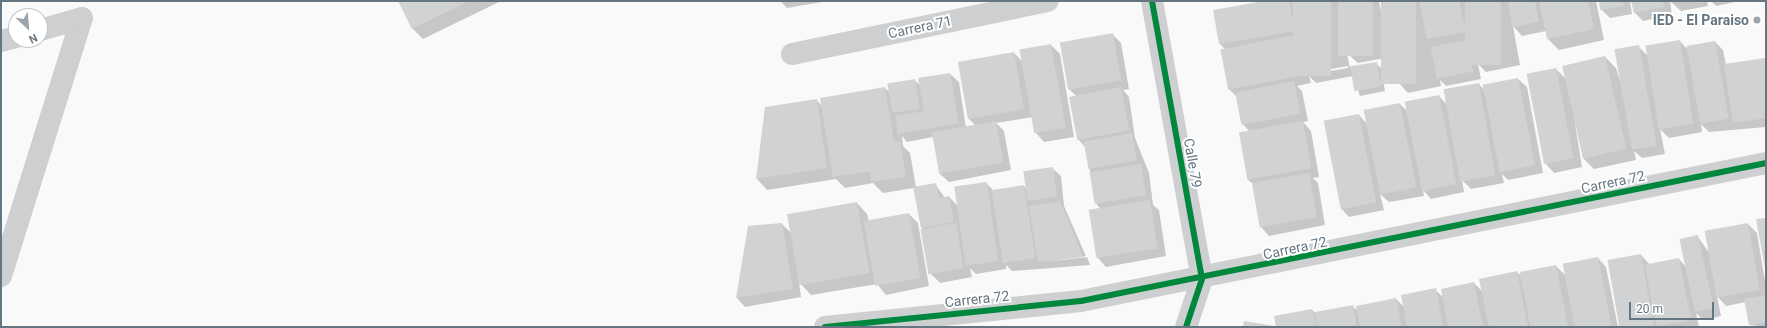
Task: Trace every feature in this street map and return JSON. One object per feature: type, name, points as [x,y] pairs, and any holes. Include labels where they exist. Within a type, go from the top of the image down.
[{"type":"street","name":"Carrera 71","points":[[792,54],[1048,1]]},
{"type":"street","name":"Calle 79","points":[[1152,1],[1202,279],[1186,327]]},
{"type":"street","points":[[1,276],[82,26],[81,10],[48,26]]},
{"type":"street","name":"Carrera 72","points":[[825,327],[1081,301],[1202,279],[1766,163]]},
{"type":"building","points":[[398,1],[469,1],[412,29]]},
{"type":"building","points":[[1264,1],[1289,1],[1295,31],[1219,44],[1213,10]]},
{"type":"building","points":[[1293,1],[1331,1],[1331,76],[1293,76]]},
{"type":"building","points":[[1338,1],[1373,1],[1373,56],[1338,56]]},
{"type":"building","points":[[1381,1],[1416,1],[1416,84],[1381,84]]},
{"type":"building","points":[[1419,1],[1459,1],[1466,32],[1427,39]]},
{"type":"building","points":[[1465,1],[1501,1],[1501,65],[1465,65]]},
{"type":"building","points":[[1508,1],[1535,1],[1539,22],[1512,27]]},
{"type":"building","points":[[1539,1],[1588,1],[1594,29],[1547,39]]},
{"type":"building","points":[[1599,1],[1623,1],[1624,6],[1600,10]]},
{"type":"building","points":[[1631,1],[1663,1],[1664,7],[1634,13]]},
{"type":"building","points":[[1113,33],[1121,80],[1068,90],[1060,42]]},
{"type":"building","points":[[1295,35],[1303,75],[1228,90],[1220,50]]},
{"type":"building","points":[[1467,40],[1473,71],[1437,78],[1431,47]]},
{"type":"building","points":[[1680,40],[1693,124],[1659,129],[1645,45]]},
{"type":"building","points":[[1715,41],[1729,119],[1700,124],[1686,46]]},
{"type":"building","points":[[1051,44],[1066,128],[1034,133],[1019,50]]},
{"type":"building","points":[[1639,45],[1657,145],[1632,150],[1614,49]]},
{"type":"building","points":[[1014,52],[1024,109],[968,119],[958,62]]},
{"type":"building","points":[[1605,56],[1626,149],[1583,158],[1562,66]]},
{"type":"building","points":[[1765,58],[1766,118],[1733,123],[1724,64]]},
{"type":"building","points":[[1377,62],[1381,87],[1354,91],[1350,66]]},
{"type":"building","points":[[1556,68],[1574,158],[1544,164],[1527,74]]},
{"type":"building","points":[[950,73],[959,123],[898,134],[895,116],[924,111],[918,78]]},
{"type":"building","points":[[1518,78],[1535,165],[1500,172],[1483,85]]},
{"type":"building","points":[[915,79],[920,109],[892,113],[887,83]]},
{"type":"building","points":[[1294,81],[1300,113],[1241,125],[1235,92]]},
{"type":"building","points":[[1479,83],[1495,176],[1460,182],[1444,89]]},
{"type":"building","points":[[885,87],[894,142],[900,141],[906,177],[871,182],[870,171],[833,177],[820,98]]},
{"type":"building","points":[[1121,87],[1129,130],[1077,140],[1069,97]]},
{"type":"building","points":[[1439,95],[1456,184],[1422,191],[1405,102]]},
{"type":"building","points":[[817,99],[827,168],[756,179],[765,107]]},
{"type":"building","points":[[1400,103],[1416,187],[1380,194],[1364,110]]},
{"type":"building","points":[[1359,114],[1376,202],[1341,209],[1324,121]]},
{"type":"building","points":[[996,121],[1003,162],[939,174],[932,132]]},
{"type":"building","points":[[1303,121],[1311,168],[1247,180],[1239,132]]},
{"type":"building","points":[[1132,133],[1137,161],[1089,169],[1084,142]]},
{"type":"building","points":[[1141,164],[1146,196],[1095,204],[1090,172]]},
{"type":"building","points":[[1053,167],[1057,197],[1027,201],[1023,171]]},
{"type":"building","points":[[1309,173],[1317,217],[1260,227],[1252,183]]},
{"type":"building","points":[[987,182],[998,261],[965,266],[954,187]]},
{"type":"building","points":[[936,183],[939,198],[949,196],[954,222],[921,228],[913,187]]},
{"type":"building","points":[[1024,185],[1036,258],[1003,263],[991,190]]},
{"type":"building","points":[[1150,200],[1158,248],[1096,258],[1089,210]]},
{"type":"building","points":[[1060,201],[1083,257],[1038,262],[1029,206]]},
{"type":"building","points":[[857,202],[870,273],[800,285],[787,214]]},
{"type":"building","points":[[909,213],[920,278],[875,286],[864,221]]},
{"type":"building","points":[[1766,218],[1766,268],[1765,268],[1756,219]]},
{"type":"building","points":[[782,223],[793,289],[736,298],[748,226]]},
{"type":"building","points":[[956,223],[964,268],[929,275],[921,229]]},
{"type":"building","points":[[1748,223],[1760,290],[1716,298],[1705,231]]},
{"type":"building","points":[[1698,235],[1714,308],[1695,312],[1679,239]]},
{"type":"building","points":[[1641,254],[1654,327],[1619,327],[1608,260]]},
{"type":"building","points":[[1598,257],[1612,327],[1575,327],[1563,264]]},
{"type":"building","points":[[1679,258],[1691,320],[1657,327],[1645,265]]},
{"type":"building","points":[[1556,265],[1568,327],[1530,327],[1520,272]]},
{"type":"building","points":[[1517,271],[1528,327],[1489,327],[1479,279]]},
{"type":"building","points":[[1474,282],[1483,327],[1448,327],[1441,289]]},
{"type":"building","points":[[1436,288],[1443,327],[1407,327],[1401,295]]},
{"type":"building","points":[[1766,295],[1766,322],[1749,325],[1744,299]]},
{"type":"building","points":[[1396,298],[1402,327],[1360,327],[1356,306]]},
{"type":"building","points":[[1353,305],[1357,327],[1317,327],[1315,312]]},
{"type":"building","points":[[1312,309],[1316,327],[1276,327],[1274,316]]},
{"type":"building","points":[[1244,321],[1275,326],[1275,327],[1243,327]]},
{"type":"cycle path","points":[[1152,1],[1202,279],[1186,327]]},
{"type":"cycle path","points":[[825,327],[1081,301],[1766,163]]},
{"type":"place","name":"IED - El Paraiso","points":[[1757,20]]}]
